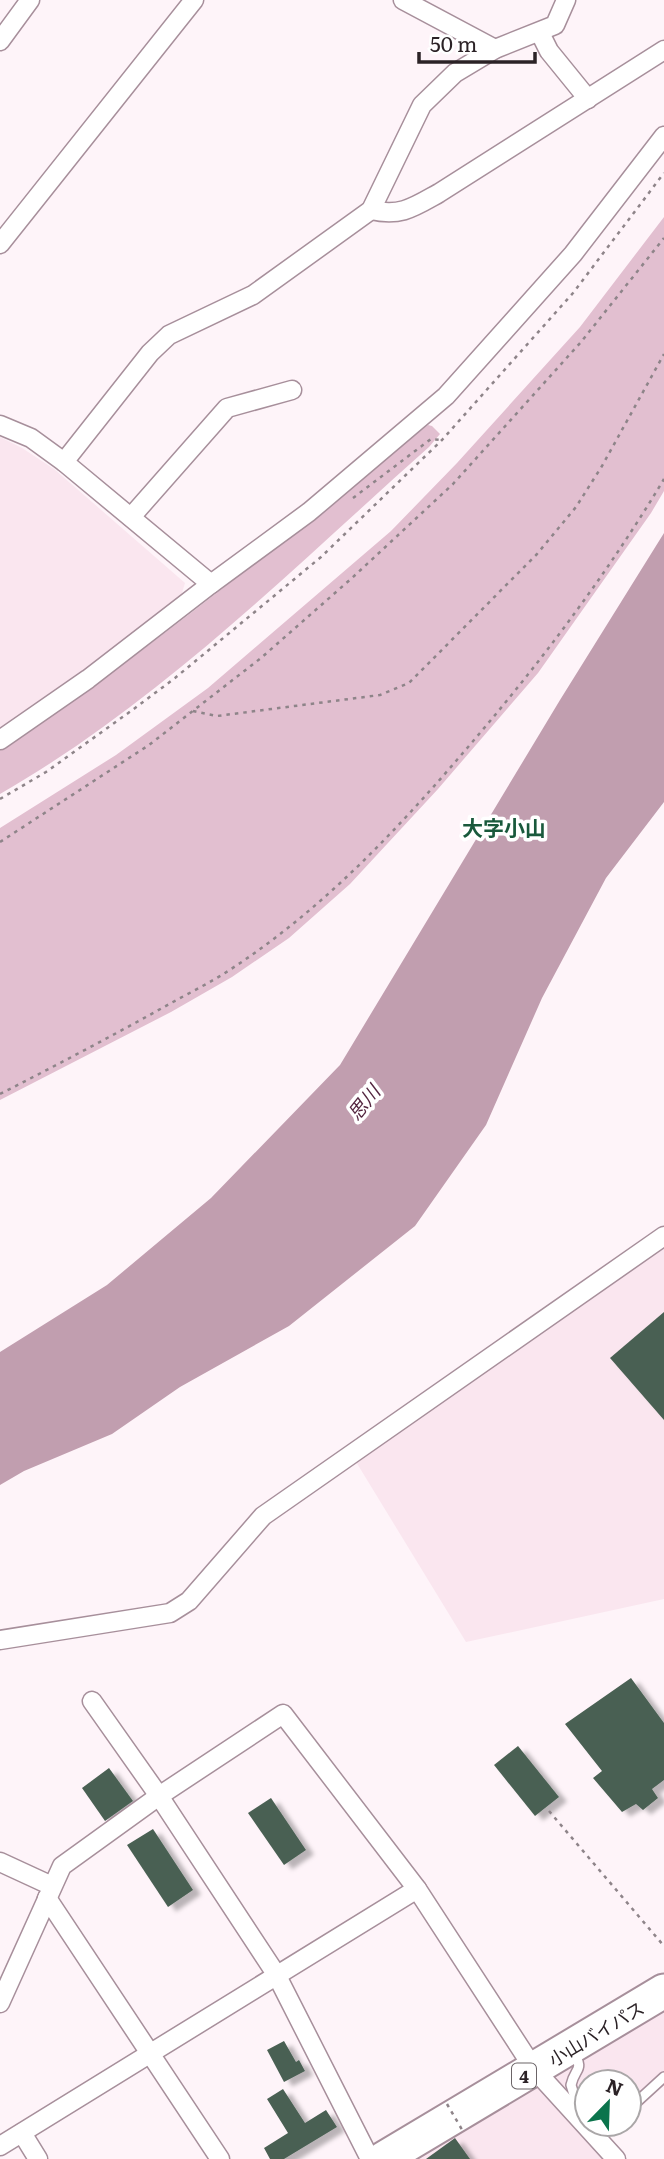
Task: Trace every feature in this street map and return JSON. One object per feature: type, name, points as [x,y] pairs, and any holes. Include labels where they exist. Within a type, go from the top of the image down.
[{"type":"highway","name":"小山バイパス","points":[[383,2159],[663,1993]]},
{"type":"street","points":[[0,41],[30,0]]},
{"type":"street","points":[[0,244],[194,0]]},
{"type":"street","points":[[403,0],[495,49]]},
{"type":"street","points":[[64,462],[150,353],[169,335],[253,295],[371,211],[422,105],[455,73],[495,49],[555,25],[566,0]]},
{"type":"street","points":[[540,33],[549,51],[587,99]]},
{"type":"street","points":[[371,211],[386,214],[405,212],[664,50]]},
{"type":"street","points":[[0,740],[88,679],[309,512],[446,396],[573,254],[664,136]]},
{"type":"street","points":[[131,517],[227,408],[292,390]]},
{"type":"street","points":[[0,425],[31,438],[64,462],[211,584]]},
{"type":"street","points":[[0,1640],[170,1613],[189,1601],[263,1516],[664,1236]]},
{"type":"street","points":[[92,1701],[159,1796],[276,1974],[370,2159]]},
{"type":"street","points":[[0,2003],[62,1867],[159,1796],[284,1714],[417,1889],[534,2069],[616,2159]]},
{"type":"street","points":[[0,1863],[49,1892],[220,2159]]},
{"type":"street","points":[[0,2146],[417,1889]]},
{"type":"street","points":[[22,2133],[38,2159]]},
{"type":"lane","points":[[571,2048],[580,2063],[578,2068]]},
{"type":"lane","points":[[643,2096],[664,2077]]},
{"type":"path","points":[[0,799],[46,772],[175,678],[321,557],[442,440],[573,293],[664,173]]},
{"type":"path","points":[[0,842],[149,745],[261,658],[453,484],[581,342],[664,238]]},
{"type":"path","points":[[193,711],[217,716],[380,695],[409,683],[537,554],[576,507],[664,355]]},
{"type":"path","points":[[349,501],[431,439],[442,440]]},
{"type":"path","points":[[0,1094],[85,1051],[228,971],[303,916],[365,862],[513,694],[587,594],[664,479]]},
{"type":"path","points":[[549,1811],[664,1946]]},
{"type":"path","points":[[447,2104],[464,2133]]},
{"type":"shaded area","points":[[664,217],[664,491],[538,673],[438,789],[350,884],[289,938],[232,977],[171,1012],[0,1100],[0,828],[116,755],[208,688],[391,531],[457,463],[580,327]]},
{"type":"shaded area","points":[[428,425],[440,434],[429,447],[223,632],[115,718],[59,758],[0,794],[0,750],[164,633]]},
{"type":"shaded area","points":[[0,437],[54,469],[185,583],[181,596],[79,675],[0,728]]},
{"type":"shaded area","points":[[661,1228],[664,1231],[664,1599],[466,1642],[350,1452]]},
{"type":"shaded area","points":[[664,2010],[664,2085],[643,2105],[643,2068],[573,2068],[573,2102],[551,2077]]},
{"type":"shaded area","points":[[541,2086],[573,2122],[573,2138],[587,2138],[605,2159],[417,2159]]},
{"type":"water","name":"思川","points":[[664,533],[664,802],[606,878],[542,998],[486,1125],[415,1226],[289,1326],[180,1387],[112,1434],[24,1471],[0,1485],[0,1352],[107,1285],[211,1198],[340,1065]]},
{"type":"building","points":[[664,1312],[664,1420],[610,1358]]},
{"type":"building","points":[[631,1678],[664,1723],[664,1780],[652,1789],[658,1798],[643,1810],[636,1804],[622,1812],[593,1778],[602,1771],[565,1724]]},
{"type":"building","points":[[518,1746],[559,1797],[535,1816],[494,1765]]},
{"type":"building","points":[[109,1768],[133,1801],[105,1821],[82,1788]]},
{"type":"building","points":[[271,1798],[306,1850],[284,1865],[248,1813]]},
{"type":"building","points":[[153,1829],[193,1890],[168,1907],[127,1845]]},
{"type":"building","points":[[284,2041],[296,2062],[299,2060],[305,2071],[284,2082],[267,2050]]},
{"type":"building","points":[[283,2089],[305,2123],[326,2110],[337,2127],[284,2159],[270,2159],[264,2148],[288,2133],[267,2099]]},
{"type":"building","points":[[455,2138],[470,2159],[426,2159]]},
{"type":"district","name":"大字小山","points":[[504,826]]}]
